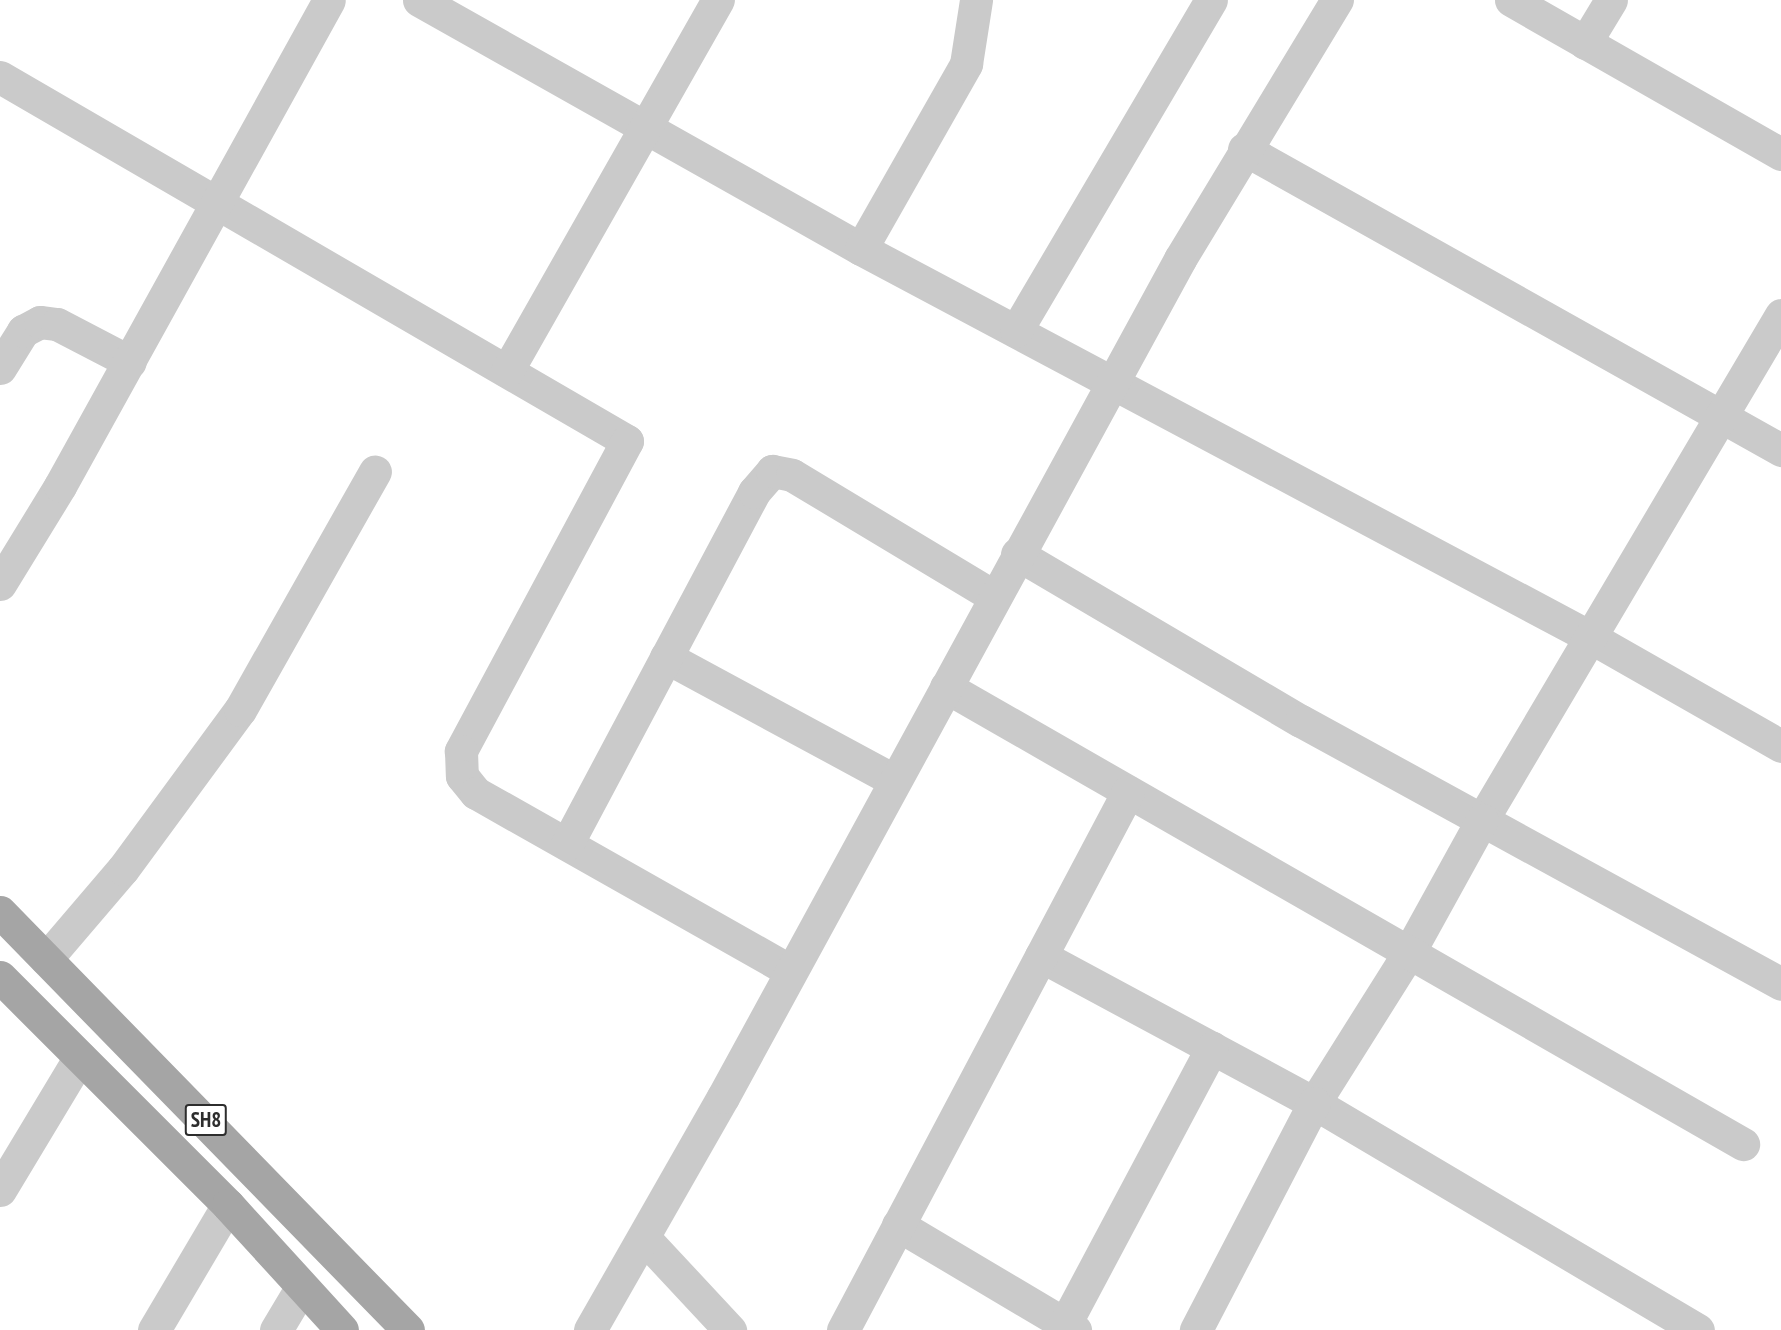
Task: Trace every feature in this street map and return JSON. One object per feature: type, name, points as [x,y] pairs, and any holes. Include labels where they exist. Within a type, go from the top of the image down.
[{"type":"main road","name":"SH8","points":[[0,912],[408,1330]]},
{"type":"main road","name":"SH8","points":[[0,976],[228,1205],[301,1288],[342,1330]]},
{"type":"street","points":[[0,584],[130,362],[329,0]]},
{"type":"street","points":[[419,0],[647,126],[861,249],[1590,637],[1781,746]]},
{"type":"street","points":[[507,371],[718,0]]},
{"type":"street","points":[[861,249],[966,64],[976,0]]},
{"type":"street","points":[[1016,331],[1211,0]]},
{"type":"street","points":[[590,1330],[645,1239],[1017,554],[1244,149],[1337,0]]},
{"type":"street","points":[[1510,0],[1781,154]]},
{"type":"street","points":[[1585,43],[1611,0]]},
{"type":"street","points":[[0,77],[627,441],[461,751],[459,765],[466,785],[790,971]]},
{"type":"street","points":[[1244,149],[1781,450]]},
{"type":"street","points":[[1196,1330],[1314,1103],[1408,954],[1482,820],[1781,315]]},
{"type":"street","points":[[0,368],[22,331],[40,321],[57,324],[130,362]]},
{"type":"street","points":[[46,959],[123,869],[240,710],[375,471]]},
{"type":"street","points":[[567,844],[762,479],[772,471],[792,475],[995,597]]},
{"type":"street","points":[[1017,554],[1301,721],[1781,984]]},
{"type":"street","points":[[666,657],[895,781]]},
{"type":"street","points":[[946,687],[1408,954],[1743,1144]]},
{"type":"street","points":[[843,1330],[1128,792]]},
{"type":"street","points":[[1041,956],[1314,1103],[1698,1330]]},
{"type":"street","points":[[898,1225],[1070,1327],[1212,1048]]},
{"type":"street","points":[[0,1190],[80,1057]]},
{"type":"street","points":[[154,1330],[228,1205]]},
{"type":"street","points":[[645,1239],[730,1330]]},
{"type":"street","points":[[276,1330],[301,1288]]}]
